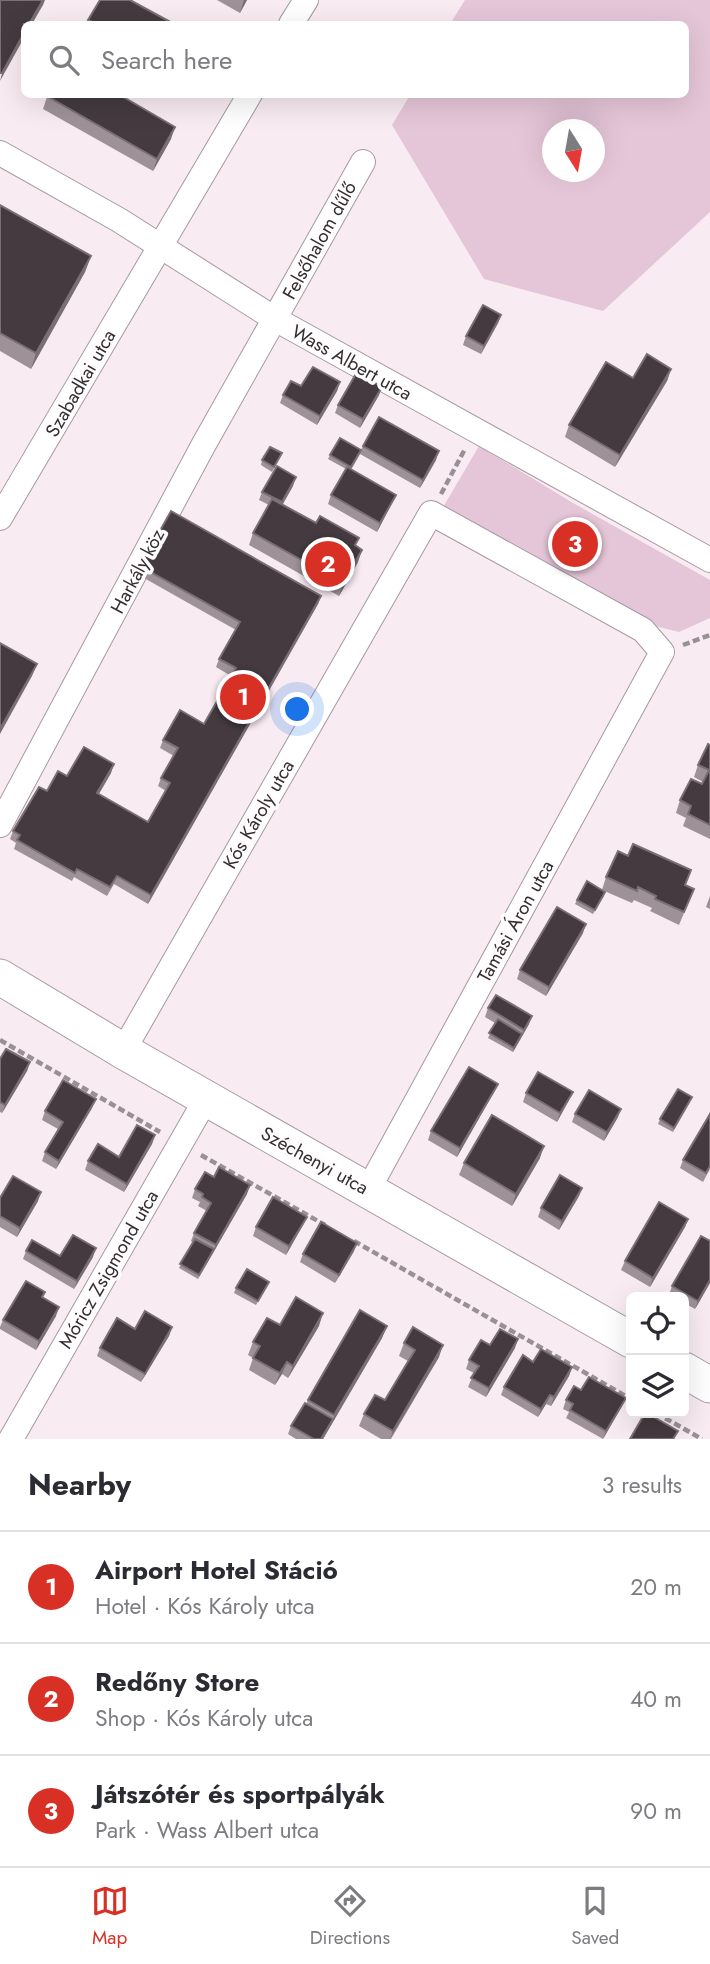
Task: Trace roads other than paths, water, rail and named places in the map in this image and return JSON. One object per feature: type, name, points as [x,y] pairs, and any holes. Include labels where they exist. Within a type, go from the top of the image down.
[{"type":"street","points":[[293,21],[306,0]]},
{"type":"street","name":"Szabadkai utca","points":[[0,519],[248,98]]},
{"type":"street","name":"Wass Albert utca","points":[[0,153],[118,220],[275,319],[710,560]]},
{"type":"street","name":"Felsőhalom dűlő","points":[[275,319],[363,162]]},
{"type":"street","name":"Harkály köz","points":[[0,825],[204,444],[275,319]]},
{"type":"street","name":"Kós Károly utca","points":[[123,1052],[431,513],[643,630],[662,652]]},
{"type":"street","name":"Tamási Áron utca","points":[[368,1189],[662,652]]},
{"type":"street","name":"Széchenyi utca","points":[[0,977],[123,1052],[626,1337]]},
{"type":"street","name":"Móricz Zsigmond utca","points":[[11,1439],[206,1098]]},
{"type":"street","points":[[689,1373],[710,1385]]},
{"type":"place","name":"Játszótér és sportpályák","points":[[575,544]]},
{"type":"place","name":"Redőny Store","points":[[328,564]]},
{"type":"place","name":"Airport Hotel Stáció","points":[[243,697]]}]
